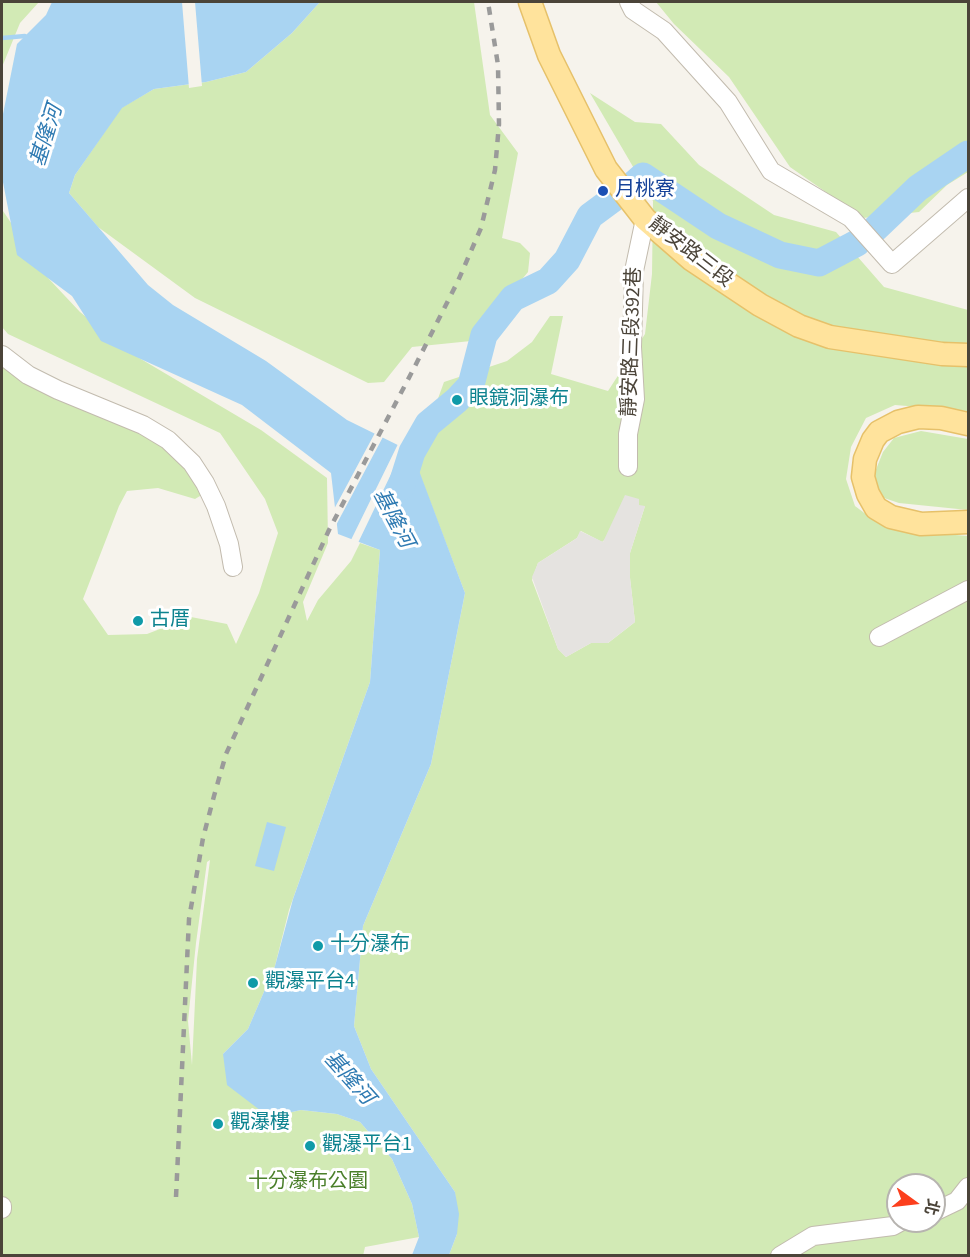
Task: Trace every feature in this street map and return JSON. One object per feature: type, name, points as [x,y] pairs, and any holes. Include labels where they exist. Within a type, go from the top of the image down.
[{"type":"main road","name":"靜安路三段","points":[[530,2],[549,55],[606,169],[645,219],[691,259],[760,305],[799,326],[830,337],[942,354],[969,355]]},
{"type":"main road","points":[[969,424],[941,418],[918,417],[898,422],[879,432],[873,440],[865,459],[863,477],[868,494],[876,508],[891,517],[921,524],[969,522]]},
{"type":"street","points":[[629,2],[633,9],[664,31],[728,102],[771,171],[851,218],[892,264],[969,198]]},
{"type":"street","name":"靜安路三段392巷","points":[[628,467],[628,434],[635,399],[632,347],[634,271],[645,219]]},
{"type":"street","points":[[2,355],[28,375],[143,425],[168,440],[192,463],[205,483],[216,506],[229,544],[233,567]]},
{"type":"street","points":[[879,637],[969,590]]},
{"type":"street","points":[[946,1206],[957,1201],[969,1188]]},
{"type":"street","points":[[780,1256],[813,1236],[886,1227]]},
{"type":"green space","points":[[2,2],[39,2],[20,23],[2,67]]},
{"type":"green space","points":[[320,2],[474,2],[490,115],[518,153],[502,238],[520,243],[530,253],[528,272],[471,341],[412,347],[384,382],[368,383],[195,298],[98,227],[69,193],[75,175],[121,108],[154,89],[206,82],[246,72],[292,33]]},
{"type":"green space","points":[[656,2],[968,2],[968,172],[947,185],[919,212],[863,218],[790,167],[729,77],[674,24]]},
{"type":"green space","points":[[590,93],[635,122],[661,124],[699,165],[774,215],[836,232],[884,287],[968,310],[968,411],[895,405],[866,418],[851,447],[846,479],[855,506],[875,521],[894,530],[968,536],[968,1255],[449,1255],[457,1234],[455,1192],[371,1069],[354,1026],[363,926],[431,764],[465,593],[415,462],[444,382],[507,361],[532,342],[550,316],[563,316],[551,374],[608,391],[645,334],[652,274],[653,201]],"holes":[[[645,506],[630,553],[630,578],[635,622],[608,643],[591,643],[566,657],[558,649],[532,580],[538,563],[577,538],[581,531],[602,542]]]},
{"type":"green space","name":"十分瀑布公園","points":[[2,201],[3,211],[49,279],[80,312],[129,352],[261,430],[327,478],[328,543],[303,602],[307,621],[318,600],[351,561],[360,543],[380,550],[370,682],[289,910],[275,966],[248,1029],[223,1054],[269,1117],[301,1110],[337,1114],[360,1122],[392,1159],[412,1204],[419,1237],[365,1247],[363,1256],[2,1255],[2,358],[129,410],[215,487],[195,499],[158,488],[127,491],[83,599],[108,635],[147,634],[191,617],[227,624],[236,644],[259,593],[278,533],[265,499],[220,433],[8,334],[2,327]],"holes":[[[210,860],[197,959],[192,1065],[188,1021],[207,862]]]},
{"type":"green space","points":[[921,431],[968,439],[968,510],[899,503],[881,497],[873,477],[883,452],[894,438]]},
{"type":"shaded area","points":[[625,495],[639,499],[639,505],[645,506],[630,553],[630,578],[635,622],[608,643],[591,643],[566,657],[558,649],[532,577],[538,563],[577,538],[580,531],[603,542]]},
{"type":"water","name":"基隆河","points":[[52,2],[320,2],[292,33],[246,72],[206,82],[154,89],[122,108],[75,175],[69,193],[148,285],[173,305],[266,361],[347,420],[412,452],[465,593],[431,764],[363,926],[354,1026],[371,1069],[455,1192],[459,1214],[457,1234],[449,1255],[412,1255],[419,1237],[412,1204],[392,1159],[360,1122],[337,1114],[301,1110],[269,1117],[227,1085],[223,1054],[248,1029],[275,966],[293,899],[370,682],[380,550],[338,534],[331,473],[242,405],[101,341],[72,296],[17,255],[2,177],[2,119],[17,44],[46,15]]},
{"type":"water","points":[[267,822],[286,827],[274,871],[255,866]]},
{"type":"pier","points":[[182,2],[195,2],[202,86],[189,88]]},
{"type":"pier","points":[[376,431],[384,435],[334,529],[332,513]]},
{"type":"pier","points":[[399,442],[405,445],[357,545],[350,542]]},
{"type":"waterway","points":[[2,38],[25,36],[28,38]]},
{"type":"waterway","points":[[876,228],[918,188],[968,154]]},
{"type":"waterway","points":[[635,183],[643,176],[718,226],[780,255],[819,263],[857,243]]},
{"type":"waterway","points":[[401,487],[412,452],[428,424],[471,385],[484,335],[513,298],[548,281],[567,260],[590,216],[613,199]]},
{"type":"railway","points":[[176,1197],[189,919],[203,838],[226,754],[329,530],[458,281],[481,228],[495,170],[499,124],[498,65],[488,2]]},
{"type":"place","name":"月桃寮","points":[[603,191]]},
{"type":"place","name":"眼鏡洞瀑布","points":[[457,400]]},
{"type":"place","name":"古厝","points":[[138,621]]},
{"type":"place","name":"十分瀑布","points":[[318,946]]},
{"type":"place","name":"觀瀑平台4","points":[[253,983]]},
{"type":"place","name":"觀瀑樓","points":[[218,1124]]},
{"type":"place","name":"觀瀑平台1","points":[[310,1146]]}]
